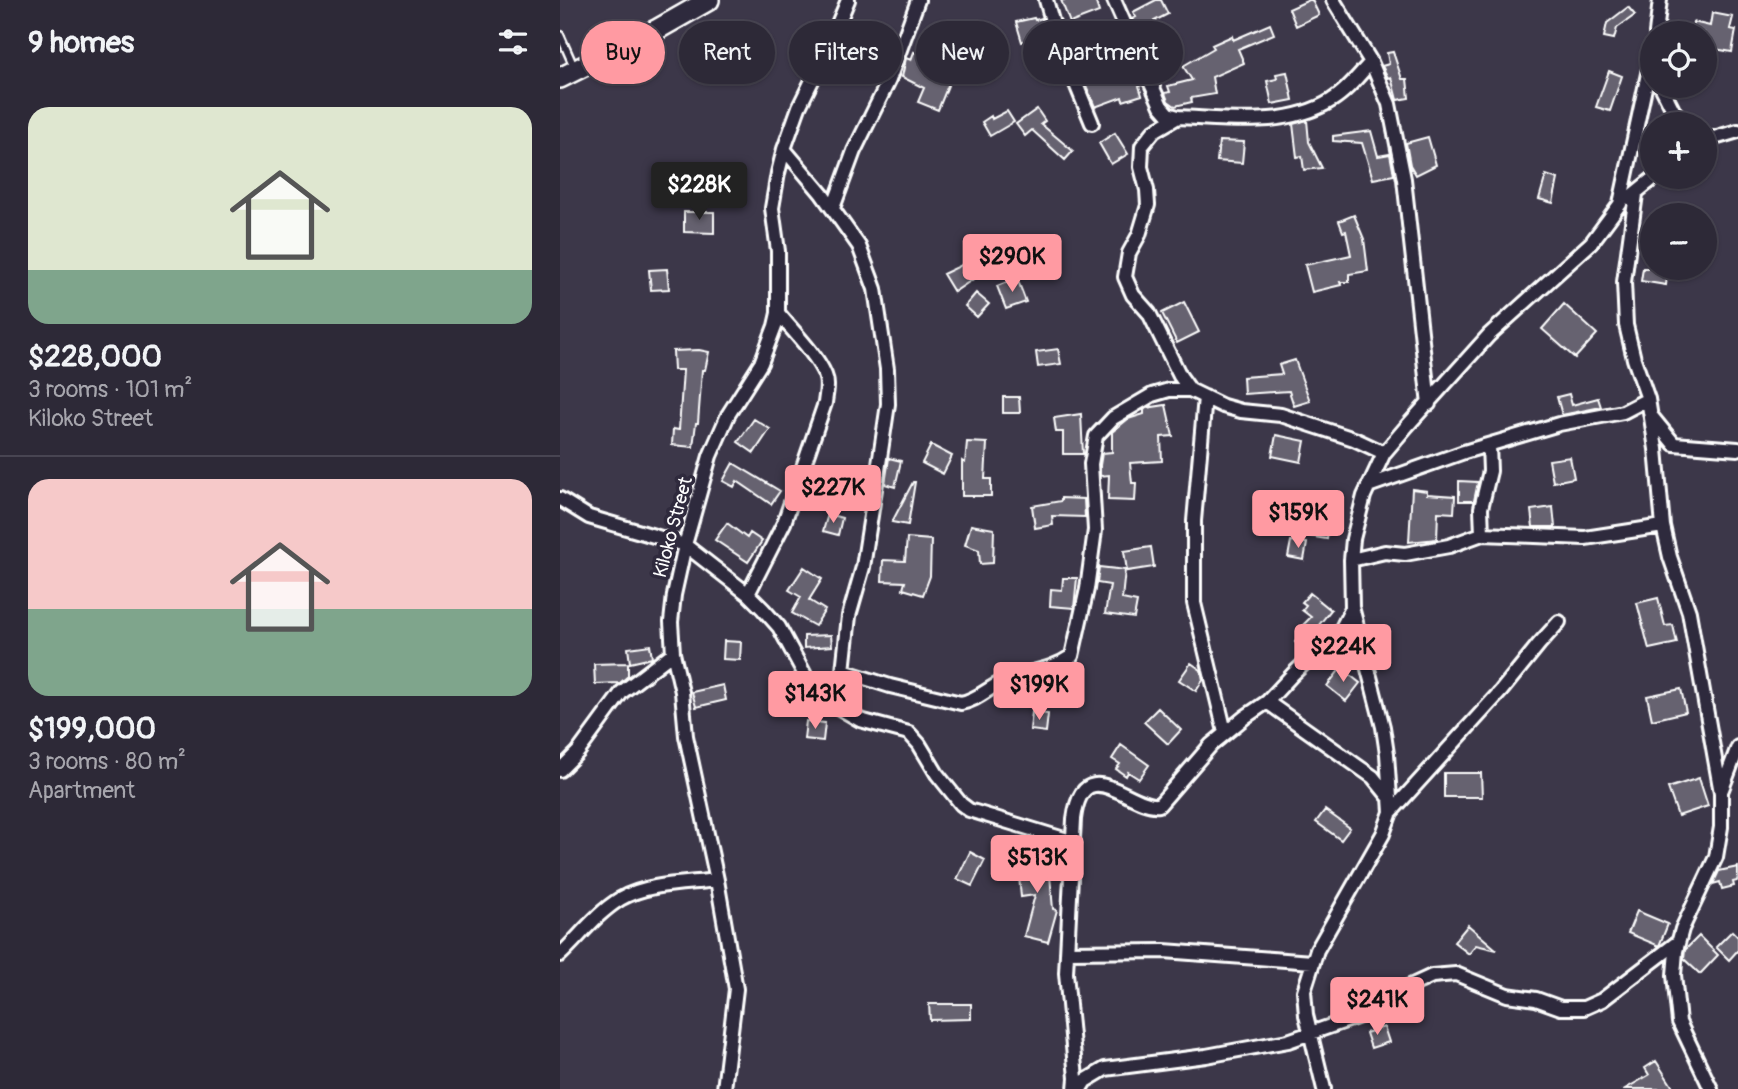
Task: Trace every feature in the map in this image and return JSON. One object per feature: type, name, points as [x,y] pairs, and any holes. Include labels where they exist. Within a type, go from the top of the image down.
[{"type":"main road","points":[[568,74],[709,0]]},
{"type":"street","name":"Kiloko Street","points":[[724,1089],[736,989],[717,880],[686,736],[682,692],[673,653],[671,622],[674,595],[710,456],[728,415],[768,348],[778,313],[778,251],[772,208],[784,149],[799,107],[848,0]]},
{"type":"street","points":[[833,208],[855,151],[888,80],[918,0]]},
{"type":"street","points":[[1046,0],[1057,38],[1092,123]]},
{"type":"street","points":[[1114,0],[1161,106],[1168,114],[1178,117],[1268,119],[1312,110],[1333,100],[1371,62]]},
{"type":"street","points":[[1333,0],[1371,62],[1389,104],[1404,179],[1429,404]]},
{"type":"street","points":[[1657,21],[1660,0]]},
{"type":"street","points":[[1324,1089],[1310,1033],[1304,991],[1312,962],[1383,834],[1391,806],[1383,727],[1352,607],[1351,560],[1356,528],[1368,486],[1384,453],[1497,327],[1591,243],[1620,204],[1643,98]]},
{"type":"street","points":[[1178,117],[1154,131],[1142,146],[1141,167],[1148,205],[1139,234],[1129,253],[1125,277],[1133,295],[1149,313],[1180,376],[1190,390]]},
{"type":"street","points":[[1717,137],[1738,131]]},
{"type":"street","points":[[784,149],[833,208],[859,246],[875,289],[883,331],[888,404],[863,567],[849,615],[836,706]]},
{"type":"street","points":[[1620,204],[1642,189]]},
{"type":"street","points":[[1636,194],[1624,282],[1624,306],[1629,341],[1648,399],[1663,526],[1670,557],[1689,612],[1721,793],[1721,827],[1716,858],[1695,899],[1678,942],[1674,975],[1679,1022],[1711,1089]]},
{"type":"street","points":[[748,594],[784,523],[818,423],[827,387],[826,376],[778,313]]},
{"type":"street","points":[[843,671],[890,686],[961,703],[970,701],[1001,682],[1053,667],[1072,656],[1087,589],[1095,530],[1091,464],[1096,436],[1113,418],[1152,395],[1169,390],[1190,390],[1241,411],[1281,415],[1354,439],[1384,453]]},
{"type":"street","points":[[1205,397],[1194,521],[1194,603],[1225,732]]},
{"type":"street","points":[[1368,486],[1559,424],[1623,412],[1648,399]]},
{"type":"street","points":[[1651,417],[1674,444],[1738,449]]},
{"type":"street","points":[[1482,534],[1481,508],[1490,471],[1489,445]]},
{"type":"street","points":[[560,499],[589,517],[685,545],[748,594],[779,627],[811,686],[836,706],[860,720],[909,733],[937,774],[969,810],[1074,842]]},
{"type":"street","points":[[1351,560],[1385,552],[1405,554],[1439,548],[1482,534],[1585,538],[1663,526]]},
{"type":"street","points":[[1077,1089],[1066,973],[1075,806],[1078,797],[1101,785],[1114,787],[1146,805],[1159,805],[1225,732],[1267,702],[1342,628],[1352,607]]},
{"type":"street","points":[[1391,806],[1501,691],[1559,622]]},
{"type":"street","points":[[560,770],[578,752],[622,692],[673,653]]},
{"type":"street","points":[[1267,702],[1373,777],[1391,806]]},
{"type":"street","points":[[1721,793],[1738,747]]},
{"type":"street","points":[[560,954],[607,909],[633,893],[655,887],[717,880]]},
{"type":"street","points":[[1077,1089],[1105,1069],[1206,1056],[1288,1041],[1371,1012],[1393,994],[1432,976],[1456,974],[1507,995],[1536,999],[1561,1008],[1584,1008],[1602,1000],[1678,942]]},
{"type":"street","points":[[1067,953],[1164,951],[1312,962]]},
{"type":"lane","points":[[560,35],[568,74]]},
{"type":"building","points":[[1061,0],[1095,0],[1099,12],[1069,21]]},
{"type":"building","points":[[1161,0],[1168,14],[1154,21],[1133,21],[1136,17],[1133,12]]},
{"type":"building","points":[[1312,0],[1319,15],[1296,26],[1289,9]]},
{"type":"building","points":[[1628,7],[1635,15],[1617,28],[1614,39],[1604,37],[1607,23]]},
{"type":"building","points":[[1712,13],[1733,17],[1730,29],[1736,30],[1732,52],[1717,49],[1717,21],[1711,21]]},
{"type":"building","points":[[1034,18],[1042,18],[1043,21],[1023,21],[1022,42],[1016,22]]},
{"type":"building","points":[[1270,24],[1274,34],[1238,49],[1244,63],[1212,77],[1215,94],[1191,98],[1192,102],[1175,106],[1168,101],[1165,93],[1170,92],[1168,86],[1192,80],[1183,66],[1214,48],[1212,45],[1232,36],[1233,40]]},
{"type":"building","points":[[914,52],[916,53],[916,84],[902,77],[906,58],[911,60]]},
{"type":"building","points":[[1393,52],[1402,79],[1407,79],[1409,98],[1397,100],[1391,77],[1388,78],[1382,66],[1389,64],[1387,53]]},
{"type":"building","points":[[1609,71],[1622,76],[1610,111],[1596,107]]},
{"type":"building","points":[[1287,72],[1293,100],[1272,104],[1267,81],[1277,79],[1276,74]]},
{"type":"building","points":[[916,84],[949,84],[938,110],[918,102],[924,88]]},
{"type":"building","points":[[1085,84],[1142,84],[1139,86],[1142,95],[1123,101],[1122,97],[1095,107]]},
{"type":"building","points":[[1037,109],[1045,121],[1041,124],[1073,151],[1065,160],[1032,130],[1025,136],[1016,124]]},
{"type":"building","points":[[1007,111],[1014,122],[990,136],[982,122]]},
{"type":"building","points":[[1307,120],[1309,142],[1322,168],[1304,170],[1302,156],[1297,157],[1293,124]]},
{"type":"building","points":[[1371,131],[1378,156],[1390,154],[1394,175],[1373,179],[1362,143],[1333,141],[1333,136]]},
{"type":"building","points":[[1115,133],[1128,154],[1111,164],[1099,143]]},
{"type":"building","points":[[1428,137],[1436,165],[1416,175],[1410,165],[1406,143]]},
{"type":"building","points":[[1219,141],[1244,142],[1242,163],[1217,161]]},
{"type":"building","points":[[1546,175],[1558,179],[1553,203],[1539,199]]},
{"type":"building","points":[[684,212],[714,212],[714,233],[684,232]]},
{"type":"building","points":[[1354,215],[1364,239],[1368,271],[1349,274],[1349,282],[1340,282],[1341,285],[1312,292],[1305,265],[1351,255],[1346,231],[1343,232],[1339,221]]},
{"type":"building","points":[[984,247],[997,263],[954,292],[943,274],[960,266]]},
{"type":"building","points":[[667,269],[669,289],[651,290],[649,270]]},
{"type":"building","points":[[1017,278],[1026,302],[1006,309],[997,286]]},
{"type":"building","points":[[1641,280],[1667,280],[1666,285]]},
{"type":"building","points":[[976,293],[989,304],[977,317],[965,306]]},
{"type":"building","points":[[1184,302],[1199,332],[1177,343],[1162,313]]},
{"type":"building","points":[[1564,304],[1597,334],[1575,358],[1542,329]]},
{"type":"building","points":[[1058,349],[1061,364],[1038,367],[1036,352]]},
{"type":"building","points":[[673,351],[709,352],[705,370],[702,370],[698,423],[693,447],[672,445],[673,429],[679,430],[683,370],[674,370]]},
{"type":"building","points":[[1295,360],[1310,401],[1294,406],[1289,391],[1244,394],[1243,377],[1282,374],[1279,365]]},
{"type":"building","points":[[1569,394],[1572,405],[1598,398],[1601,407],[1562,415],[1557,397]]},
{"type":"building","points":[[1003,397],[1019,397],[1020,413],[1003,413]]},
{"type":"building","points":[[1166,405],[1173,436],[1161,437],[1162,461],[1130,463],[1132,483],[1136,483],[1135,501],[1108,500],[1109,475],[1100,476],[1100,465],[1102,453],[1112,452],[1112,432],[1128,419],[1144,414],[1146,408]]},
{"type":"building","points":[[1081,414],[1083,454],[1063,454],[1063,432],[1056,432],[1054,418]]},
{"type":"building","points":[[754,419],[770,429],[754,453],[738,442]]},
{"type":"building","points":[[1276,435],[1305,441],[1301,462],[1272,456]]},
{"type":"building","points":[[967,442],[987,443],[985,479],[991,479],[991,496],[962,496],[962,461],[965,463]]},
{"type":"building","points":[[931,445],[952,456],[943,474],[922,463]]},
{"type":"building","points":[[1570,457],[1574,478],[1553,482],[1549,460]]},
{"type":"building","points":[[889,458],[901,461],[895,487],[885,484]]},
{"type":"building","points":[[733,463],[780,491],[771,504],[737,481],[734,487],[723,481]]},
{"type":"building","points":[[824,471],[851,475],[849,486],[823,482]]},
{"type":"building","points":[[1459,481],[1478,482],[1474,501],[1459,501]]},
{"type":"building","points":[[913,482],[908,525],[892,522]]},
{"type":"building","points":[[1412,489],[1427,491],[1427,494],[1455,496],[1454,513],[1438,512],[1437,539],[1409,542]]},
{"type":"building","points":[[1061,498],[1084,499],[1085,517],[1052,516],[1053,525],[1035,528],[1032,506],[1061,501]]},
{"type":"building","points":[[1553,507],[1555,527],[1533,527],[1531,510]]},
{"type":"building","points":[[828,514],[842,518],[838,535],[823,531]]},
{"type":"building","points":[[1311,515],[1330,518],[1327,539],[1308,536]]},
{"type":"building","points":[[727,523],[747,538],[750,533],[762,541],[748,562],[715,540]]},
{"type":"building","points":[[971,525],[994,529],[993,563],[980,564],[979,550],[965,545]]},
{"type":"building","points":[[907,538],[931,540],[930,576],[923,595],[903,589],[905,582],[882,581],[883,560],[905,561]]},
{"type":"building","points":[[1291,541],[1307,543],[1304,560],[1288,557]]},
{"type":"building","points":[[1151,547],[1154,567],[1127,571],[1124,551]]},
{"type":"building","points":[[804,567],[822,579],[809,600],[825,610],[815,626],[792,613],[801,597],[789,590]]},
{"type":"building","points":[[1099,567],[1125,570],[1122,599],[1137,602],[1134,618],[1105,614],[1110,585],[1097,583]]},
{"type":"building","points":[[1063,578],[1077,578],[1074,608],[1050,606],[1051,589],[1062,590]]},
{"type":"building","points":[[1310,593],[1331,610],[1318,626],[1325,632],[1304,651],[1295,642],[1303,633],[1299,629],[1311,617],[1302,610],[1306,605],[1302,602]]},
{"type":"building","points":[[1658,598],[1665,626],[1673,625],[1677,643],[1649,649],[1637,603]]},
{"type":"building","points":[[831,635],[832,646],[804,648],[804,636]]},
{"type":"building","points":[[724,641],[741,642],[740,660],[723,659]]},
{"type":"building","points":[[650,645],[652,658],[630,663],[628,648]]},
{"type":"building","points":[[628,663],[628,676],[620,683],[595,684],[594,664]]},
{"type":"building","points":[[1191,663],[1201,670],[1203,680],[1196,691],[1179,680]]},
{"type":"building","points":[[1341,668],[1360,683],[1346,701],[1327,686]]},
{"type":"building","points":[[723,685],[726,700],[696,707],[692,692]]},
{"type":"building","points":[[1681,689],[1686,712],[1652,720],[1647,696]]},
{"type":"building","points":[[1158,708],[1181,730],[1168,744],[1144,722]]},
{"type":"building","points":[[1032,712],[1048,714],[1046,732],[1030,730]]},
{"type":"building","points":[[806,721],[825,723],[823,741],[804,739]]},
{"type":"building","points":[[1121,745],[1149,765],[1139,779],[1128,772],[1126,776],[1116,769],[1120,764],[1112,759]]},
{"type":"building","points":[[1444,773],[1481,773],[1482,797],[1444,797]]},
{"type":"building","points":[[1699,778],[1708,806],[1678,816],[1668,788]]},
{"type":"building","points":[[1325,810],[1350,828],[1341,840],[1316,822]]},
{"type":"building","points":[[970,852],[985,860],[972,886],[957,879]]},
{"type":"building","points":[[1048,853],[1053,909],[1057,910],[1048,942],[1024,936],[1035,895],[1021,897],[1017,856]]},
{"type":"building","points":[[1738,867],[1734,886],[1722,889],[1720,882],[1713,884],[1719,871]]},
{"type":"building","points":[[1637,911],[1668,924],[1659,946],[1628,933]]},
{"type":"building","points":[[1468,925],[1497,950],[1476,945],[1469,954],[1454,942]]},
{"type":"building","points":[[1732,931],[1738,937],[1738,950],[1729,960],[1716,947]]},
{"type":"building","points":[[1699,936],[1718,955],[1700,974],[1684,959],[1685,950]]},
{"type":"building","points":[[929,1004],[971,1004],[971,1019],[930,1020]]},
{"type":"building","points":[[1384,1027],[1389,1042],[1371,1048],[1366,1033]]},
{"type":"building","points":[[1656,1061],[1674,1089],[1625,1089],[1649,1075],[1645,1068]]}]
